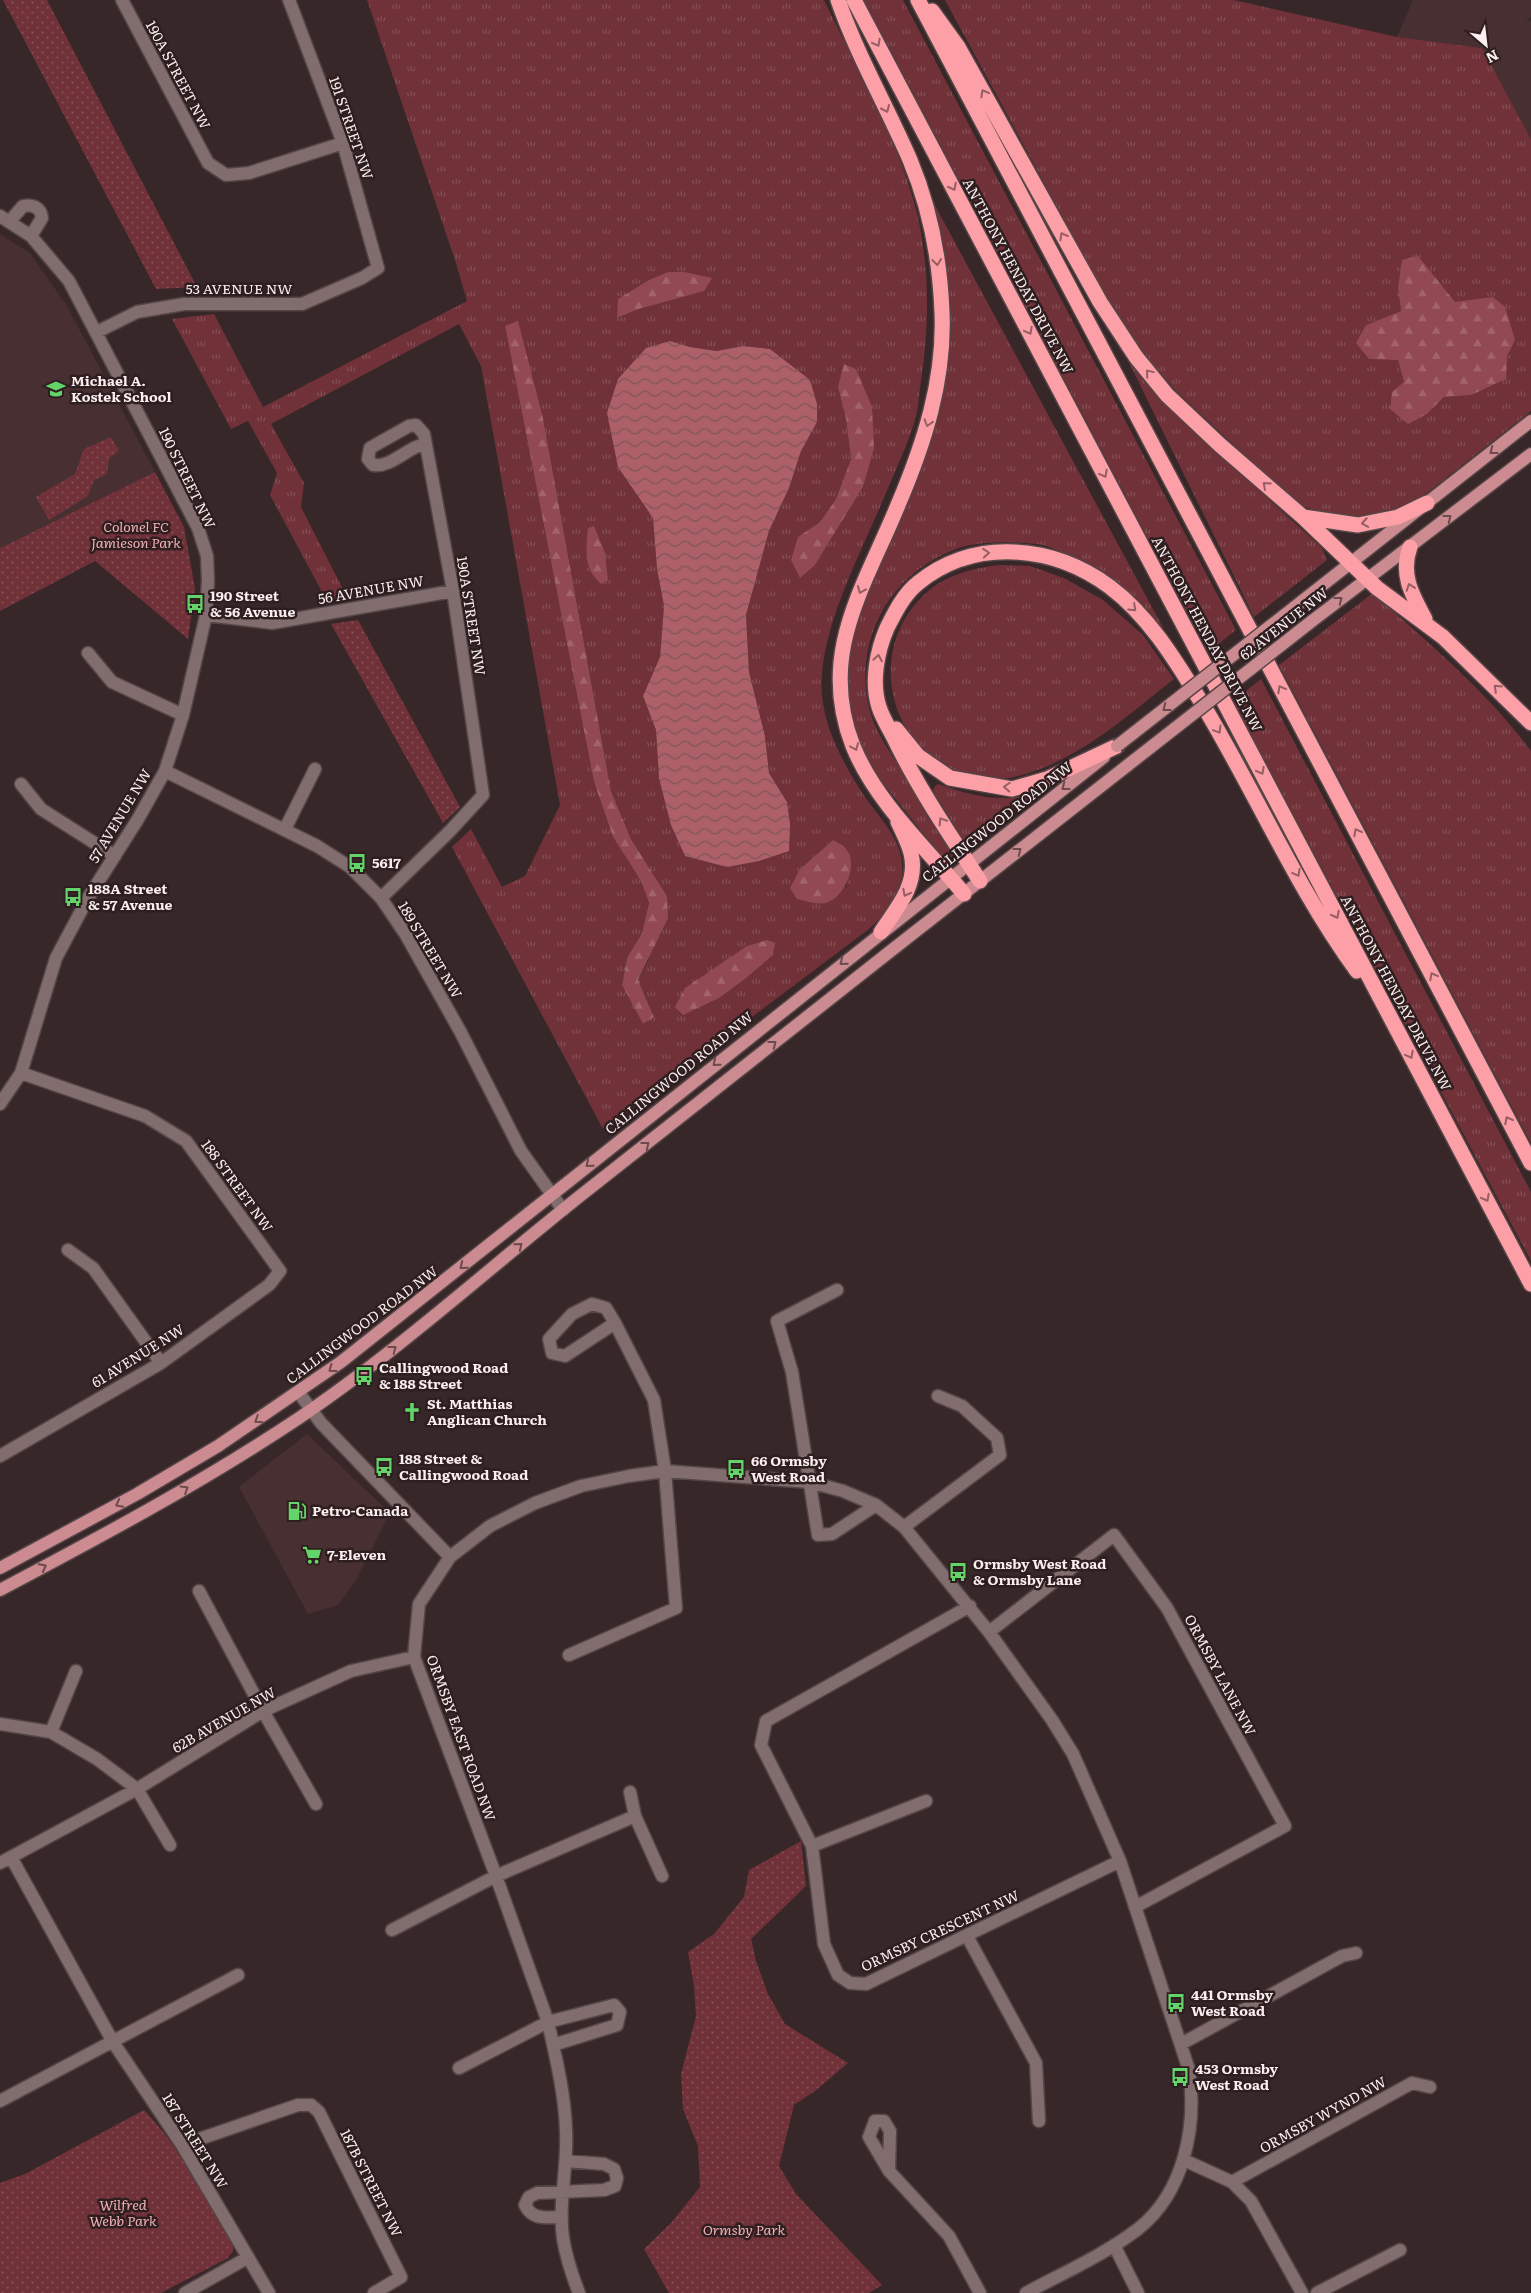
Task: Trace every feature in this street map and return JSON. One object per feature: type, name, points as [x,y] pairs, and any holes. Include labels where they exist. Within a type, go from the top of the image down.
[{"type":"highway","points":[[838,0],[911,162],[926,205],[934,244],[942,314],[934,405],[899,504],[850,615],[839,667],[841,699],[853,745],[868,775],[895,814],[964,894]]},
{"type":"highway","name":"ANTHONY HENDAY DRIVE NW","points":[[854,0],[1531,1284]]},
{"type":"highway","points":[[918,0],[1531,1163]]},
{"type":"highway","points":[[924,0],[958,47],[1100,302],[1136,357],[1174,401],[1220,445],[1303,517],[1377,588],[1428,625],[1523,713],[1531,723]]},
{"type":"highway","points":[[1303,517],[1358,525],[1398,517],[1427,503]]},
{"type":"highway","points":[[1410,547],[1405,569],[1409,588],[1428,625]]},
{"type":"highway","points":[[980,881],[906,762],[879,706],[876,676],[881,642],[896,609],[917,583],[953,561],[983,552],[1020,552],[1050,558],[1082,569],[1111,588],[1138,613],[1187,679],[1221,736],[1329,933],[1387,1012]]},
{"type":"highway","points":[[879,706],[918,756],[950,778],[977,784],[1012,789],[1039,782],[1117,746]]},
{"type":"highway","points":[[881,932],[905,896],[911,882],[912,858],[895,814]]},
{"type":"main road","points":[[1350,562],[1531,421]]},
{"type":"main road","name":"62 AVENUE NW","points":[[964,894],[1367,578],[1531,454]]},
{"type":"main road","name":"CALLINGWOOD ROAD NW","points":[[0,1568],[137,1494],[218,1446],[299,1393],[392,1324],[968,862],[1350,562]]},
{"type":"main road","points":[[0,1590],[157,1506],[311,1409],[402,1342],[563,1210],[964,894]]},
{"type":"street","name":"190A STREET NW","points":[[122,0],[208,163],[226,175],[249,173],[342,143]]},
{"type":"street","name":"191 STREET NW","points":[[289,0],[342,143],[378,268]]},
{"type":"street","name":"190 STREET NW","points":[[32,236],[42,218],[40,211],[36,207],[23,206],[5,219],[32,236],[69,281],[198,528],[206,556],[208,581],[206,615]]},
{"type":"street","name":"53 AVENUE NW","points":[[97,332],[138,312],[184,304],[302,304],[362,278],[378,268]]},
{"type":"street","name":"190A STREET NW","points":[[381,898],[450,831],[483,794],[453,591],[434,486],[424,444]]},
{"type":"street","name":"56 AVENUE NW","points":[[206,615],[272,623],[453,591]]},
{"type":"street","name":"57 AVENUE NW","points":[[0,1104],[21,1073],[56,958],[88,898],[165,771],[183,715],[206,615]]},
{"type":"street","points":[[88,653],[112,682],[183,715]]},
{"type":"street","points":[[285,829],[315,769]]},
{"type":"street","name":"189 STREET NW","points":[[165,771],[317,846],[350,868],[381,898],[406,935],[460,1031],[521,1151],[563,1210]]},
{"type":"street","points":[[20,784],[41,809],[115,856]]},
{"type":"street","name":"188 STREET NW","points":[[21,1073],[145,1116],[186,1141],[280,1271]]},
{"type":"street","points":[[68,1250],[93,1268],[161,1363]]},
{"type":"street","name":"61 AVENUE NW","points":[[1,1452],[161,1363],[269,1285],[280,1271]]},
{"type":"street","points":[[837,1290],[778,1321],[792,1372],[818,1535],[832,1534],[876,1505]]},
{"type":"street","points":[[569,1655],[676,1608],[665,1472],[654,1400],[615,1323],[606,1308],[592,1304],[572,1314],[549,1338],[552,1354],[565,1356],[615,1323]]},
{"type":"street","points":[[299,1393],[322,1423],[450,1557]]},
{"type":"street","points":[[904,1527],[1000,1455],[998,1438],[962,1406],[938,1396]]},
{"type":"street","name":"ORMSBY EAST ROAD NW","points":[[579,2293],[566,2252],[562,2217],[566,2131],[548,2022],[496,1876],[414,1657],[419,1604],[450,1557],[490,1526],[535,1503],[581,1486],[629,1476],[665,1472],[810,1482],[842,1491],[876,1505],[904,1527],[970,1606],[1073,1754],[1120,1861],[1181,2044],[1189,2070],[1193,2096],[1184,2160],[1174,2184],[1160,2206],[1139,2228],[1114,2245],[1026,2293]]},
{"type":"street","name":"ORMSBY LANE NW","points":[[989,1632],[1114,1535],[1166,1608],[1285,1826],[1135,1907]]},
{"type":"street","points":[[198,1590],[263,1711],[316,1804]]},
{"type":"street","name":"ORMSBY CRESCENT NW","points":[[970,1606],[766,1721],[761,1744],[812,1846],[824,1944],[838,1975],[850,1983],[866,1984],[1120,1861]]},
{"type":"street","name":"62B AVENUE NW","points":[[6,1860],[137,1789],[263,1711],[351,1671],[414,1657]]},
{"type":"street","points":[[51,1732],[76,1671]]},
{"type":"street","points":[[0,1724],[51,1732],[97,1759],[137,1789],[170,1846]]},
{"type":"street","points":[[630,1792],[635,1816],[662,1876]]},
{"type":"street","points":[[812,1846],[926,1801]]},
{"type":"street","points":[[392,1930],[496,1876],[635,1816]]},
{"type":"street","name":"187 STREET NW","points":[[6,1860],[113,2042],[182,2145],[269,2293]]},
{"type":"street","points":[[966,1936],[1036,2063],[1040,2121]]},
{"type":"street","points":[[1181,2044],[1342,1956],[1356,1953]]},
{"type":"street","points":[[0,2101],[238,1975]]},
{"type":"street","points":[[459,2068],[548,2022],[607,2006],[614,2006],[620,2012],[617,2025],[553,2045]]},
{"type":"street","name":"ORMSBY WYND NW","points":[[1232,2182],[1412,2083],[1430,2087]]},
{"type":"street","name":"187B STREET NW","points":[[182,2145],[298,2106],[311,2105],[319,2112],[401,2277],[374,2293]]},
{"type":"street","points":[[1184,2160],[1232,2182],[1251,2201],[1302,2293]]},
{"type":"street","points":[[562,2217],[536,2217],[529,2213],[525,2205],[529,2197],[538,2193],[604,2190],[615,2186],[617,2178],[614,2169],[604,2164],[566,2161]]},
{"type":"street","points":[[889,2171],[949,2236],[980,2293]]},
{"type":"street","points":[[1114,2245],[1138,2293]]},
{"type":"street","points":[[1317,2293],[1400,2250]]},
{"type":"street","points":[[186,2293],[247,2258]]},
{"type":"shaded area","points":[[1413,0],[1531,0],[1531,16],[1526,22],[1531,21],[1531,139],[1482,48],[1397,37]]},
{"type":"shaded area","name":"Michael A. Kostek School","points":[[0,234],[30,253],[67,306],[155,472],[0,548]]},
{"type":"shaded area","points":[[307,1434],[390,1513],[356,1580],[338,1605],[308,1614],[239,1487]]},
{"type":"green space","points":[[3,0],[47,0],[197,287],[156,289]]},
{"type":"green space","points":[[367,0],[824,0],[896,150],[914,202],[923,246],[926,268],[927,313],[924,358],[916,416],[901,458],[842,595],[826,647],[822,671],[824,708],[836,745],[854,780],[893,836],[899,850],[902,862],[902,875],[899,887],[888,909],[869,929],[603,1129],[452,847],[471,829],[502,887],[525,876],[560,805],[481,366],[459,324],[271,424],[304,483],[301,507],[347,597],[328,603],[270,495],[277,473],[248,421],[231,429],[172,319],[214,314],[263,407],[467,301],[455,260]],"holes":[[[668,272],[711,278],[704,290],[639,309],[618,318],[618,299]],[[505,326],[543,418],[611,791],[631,839],[667,896],[648,961],[638,980],[654,1017],[643,1024],[622,985],[627,958],[642,933],[649,903],[641,881],[613,837],[594,782]],[[670,341],[690,347],[717,351],[743,346],[770,349],[809,380],[817,422],[801,451],[789,488],[769,531],[746,615],[749,672],[765,736],[769,773],[787,802],[659,778],[656,730],[643,696],[660,657],[664,606],[657,569],[653,518]],[[838,387],[874,449],[863,487],[815,565],[798,538],[820,522],[836,499],[851,459],[846,419]],[[833,840],[849,855],[850,866],[846,887],[800,869]]]},
{"type":"green space","points":[[864,0],[903,0],[1236,630],[1208,652]]},
{"type":"green space","points":[[945,0],[1234,0],[1397,37],[1482,48],[1531,139],[1531,411],[1418,500],[1394,512],[1362,519],[1326,514],[1297,504],[1177,392],[1154,366],[1114,312]],"holes":[[[1398,288],[1455,302],[1471,395],[1444,397],[1427,414],[1404,382],[1398,360],[1366,325],[1401,311]]]},
{"type":"green space","points":[[925,187],[1167,635],[1164,637],[1133,597],[1111,577],[1090,564],[1043,545],[999,542],[965,546],[934,559],[898,589],[885,607],[874,628],[868,650],[865,674],[869,709],[882,739],[952,849],[953,856],[948,860],[943,858],[879,778],[860,743],[847,705],[845,666],[856,621],[898,521],[944,352]]},
{"type":"green space","points":[[1418,256],[1455,302],[1493,297],[1505,307],[1515,340],[1507,356],[1506,379],[1471,395],[1444,397],[1427,414],[1408,424],[1390,409],[1392,392],[1404,382],[1398,360],[1369,359],[1356,343],[1366,325],[1401,311],[1398,288],[1402,260]]},
{"type":"green space","points":[[668,272],[684,272],[712,278],[704,291],[639,309],[617,318],[618,299],[649,280]]},
{"type":"green space","points":[[518,321],[543,418],[611,791],[631,839],[667,896],[668,918],[638,980],[654,1017],[643,1024],[622,985],[627,958],[642,933],[649,903],[641,881],[613,837],[594,782],[505,326]]},
{"type":"green space","points":[[1114,332],[1165,401],[1194,431],[1322,548],[1327,560],[1254,617]]},
{"type":"green space","points":[[844,364],[856,369],[872,407],[874,449],[863,487],[815,565],[800,578],[791,560],[798,537],[820,522],[836,499],[851,459],[846,419],[838,387]]},
{"type":"green space","points":[[111,437],[119,451],[109,458],[107,474],[94,480],[88,496],[49,520],[36,497],[75,474],[84,449]]},
{"type":"green space","name":"Colonel FC Jamieson Park","points":[[155,472],[184,527],[195,589],[188,639],[95,561],[0,611],[0,548]]},
{"type":"green space","points":[[594,526],[605,553],[608,580],[601,584],[591,572],[587,558],[588,528]]},
{"type":"green space","points":[[1000,565],[1030,566],[1064,578],[1103,600],[1143,635],[1174,679],[1118,723],[1079,750],[1037,770],[1009,778],[997,779],[969,775],[942,764],[920,746],[904,724],[894,698],[891,671],[894,644],[905,618],[924,595],[941,582],[959,574]]},
{"type":"green space","points":[[1373,593],[1436,649],[1476,688],[1514,729],[1531,751],[1531,1143],[1279,665]]},
{"type":"green space","points":[[358,620],[460,807],[443,823],[331,624]]},
{"type":"green space","points":[[1261,679],[1531,1192],[1531,1261],[1233,701]]},
{"type":"green space","points":[[938,784],[977,795],[1002,798],[1015,797],[1043,790],[971,846],[965,843],[933,791]]},
{"type":"green space","points":[[833,840],[845,848],[850,855],[850,871],[845,887],[834,899],[821,904],[797,899],[790,888],[800,869]]},
{"type":"green space","points":[[767,940],[775,943],[773,955],[719,998],[683,1015],[675,1007],[685,988],[747,946]]},
{"type":"green space","name":"Ormsby Park","points":[[801,1841],[806,1886],[751,1939],[756,1961],[768,1994],[785,2024],[848,2063],[815,2091],[794,2105],[779,2166],[796,2194],[882,2285],[869,2293],[669,2293],[644,2249],[671,2223],[700,2187],[698,2146],[683,2109],[681,2074],[696,2016],[694,1986],[688,1952],[714,1934],[744,1897],[749,1870]]},
{"type":"green space","name":"Wilfred Webb Park","points":[[144,2110],[181,2157],[233,2243],[233,2251],[228,2258],[161,2293],[0,2293],[0,2183],[25,2174]]},
{"type":"water","points":[[670,341],[690,347],[717,351],[743,346],[770,349],[810,380],[817,404],[817,422],[801,451],[789,488],[769,531],[746,615],[749,672],[765,736],[769,773],[787,802],[790,824],[789,851],[759,861],[727,867],[685,856],[671,825],[659,778],[656,730],[643,696],[660,657],[664,606],[657,569],[653,518],[618,467],[607,413],[618,379],[646,348]]},
{"type":"place","name":"Michael A. Kostek School","points":[[56,389]]},
{"type":"place","name":"190 Street & 56 Avenue","points":[[195,604]]},
{"type":"place","name":"5617","points":[[357,863]]},
{"type":"place","name":"188A Street & 57 Avenue","points":[[73,897]]},
{"type":"place","name":"Callingwood Road & 188 Street","points":[[364,1376]]},
{"type":"place","name":"St. Matthias Anglican Church","points":[[412,1412]]},
{"type":"place","name":"188 Street & Callingwood Road","points":[[384,1467]]},
{"type":"place","name":"66 Ormsby West Road","points":[[736,1469]]},
{"type":"place","name":"Petro-Canada","points":[[297,1511]]},
{"type":"place","name":"7-Eleven","points":[[312,1555]]},
{"type":"place","name":"Ormsby West Road & Ormsby Lane","points":[[958,1572]]},
{"type":"place","name":"441 Ormsby West Road","points":[[1176,2003]]},
{"type":"place","name":"453 Ormsby West Road","points":[[1180,2077]]}]
